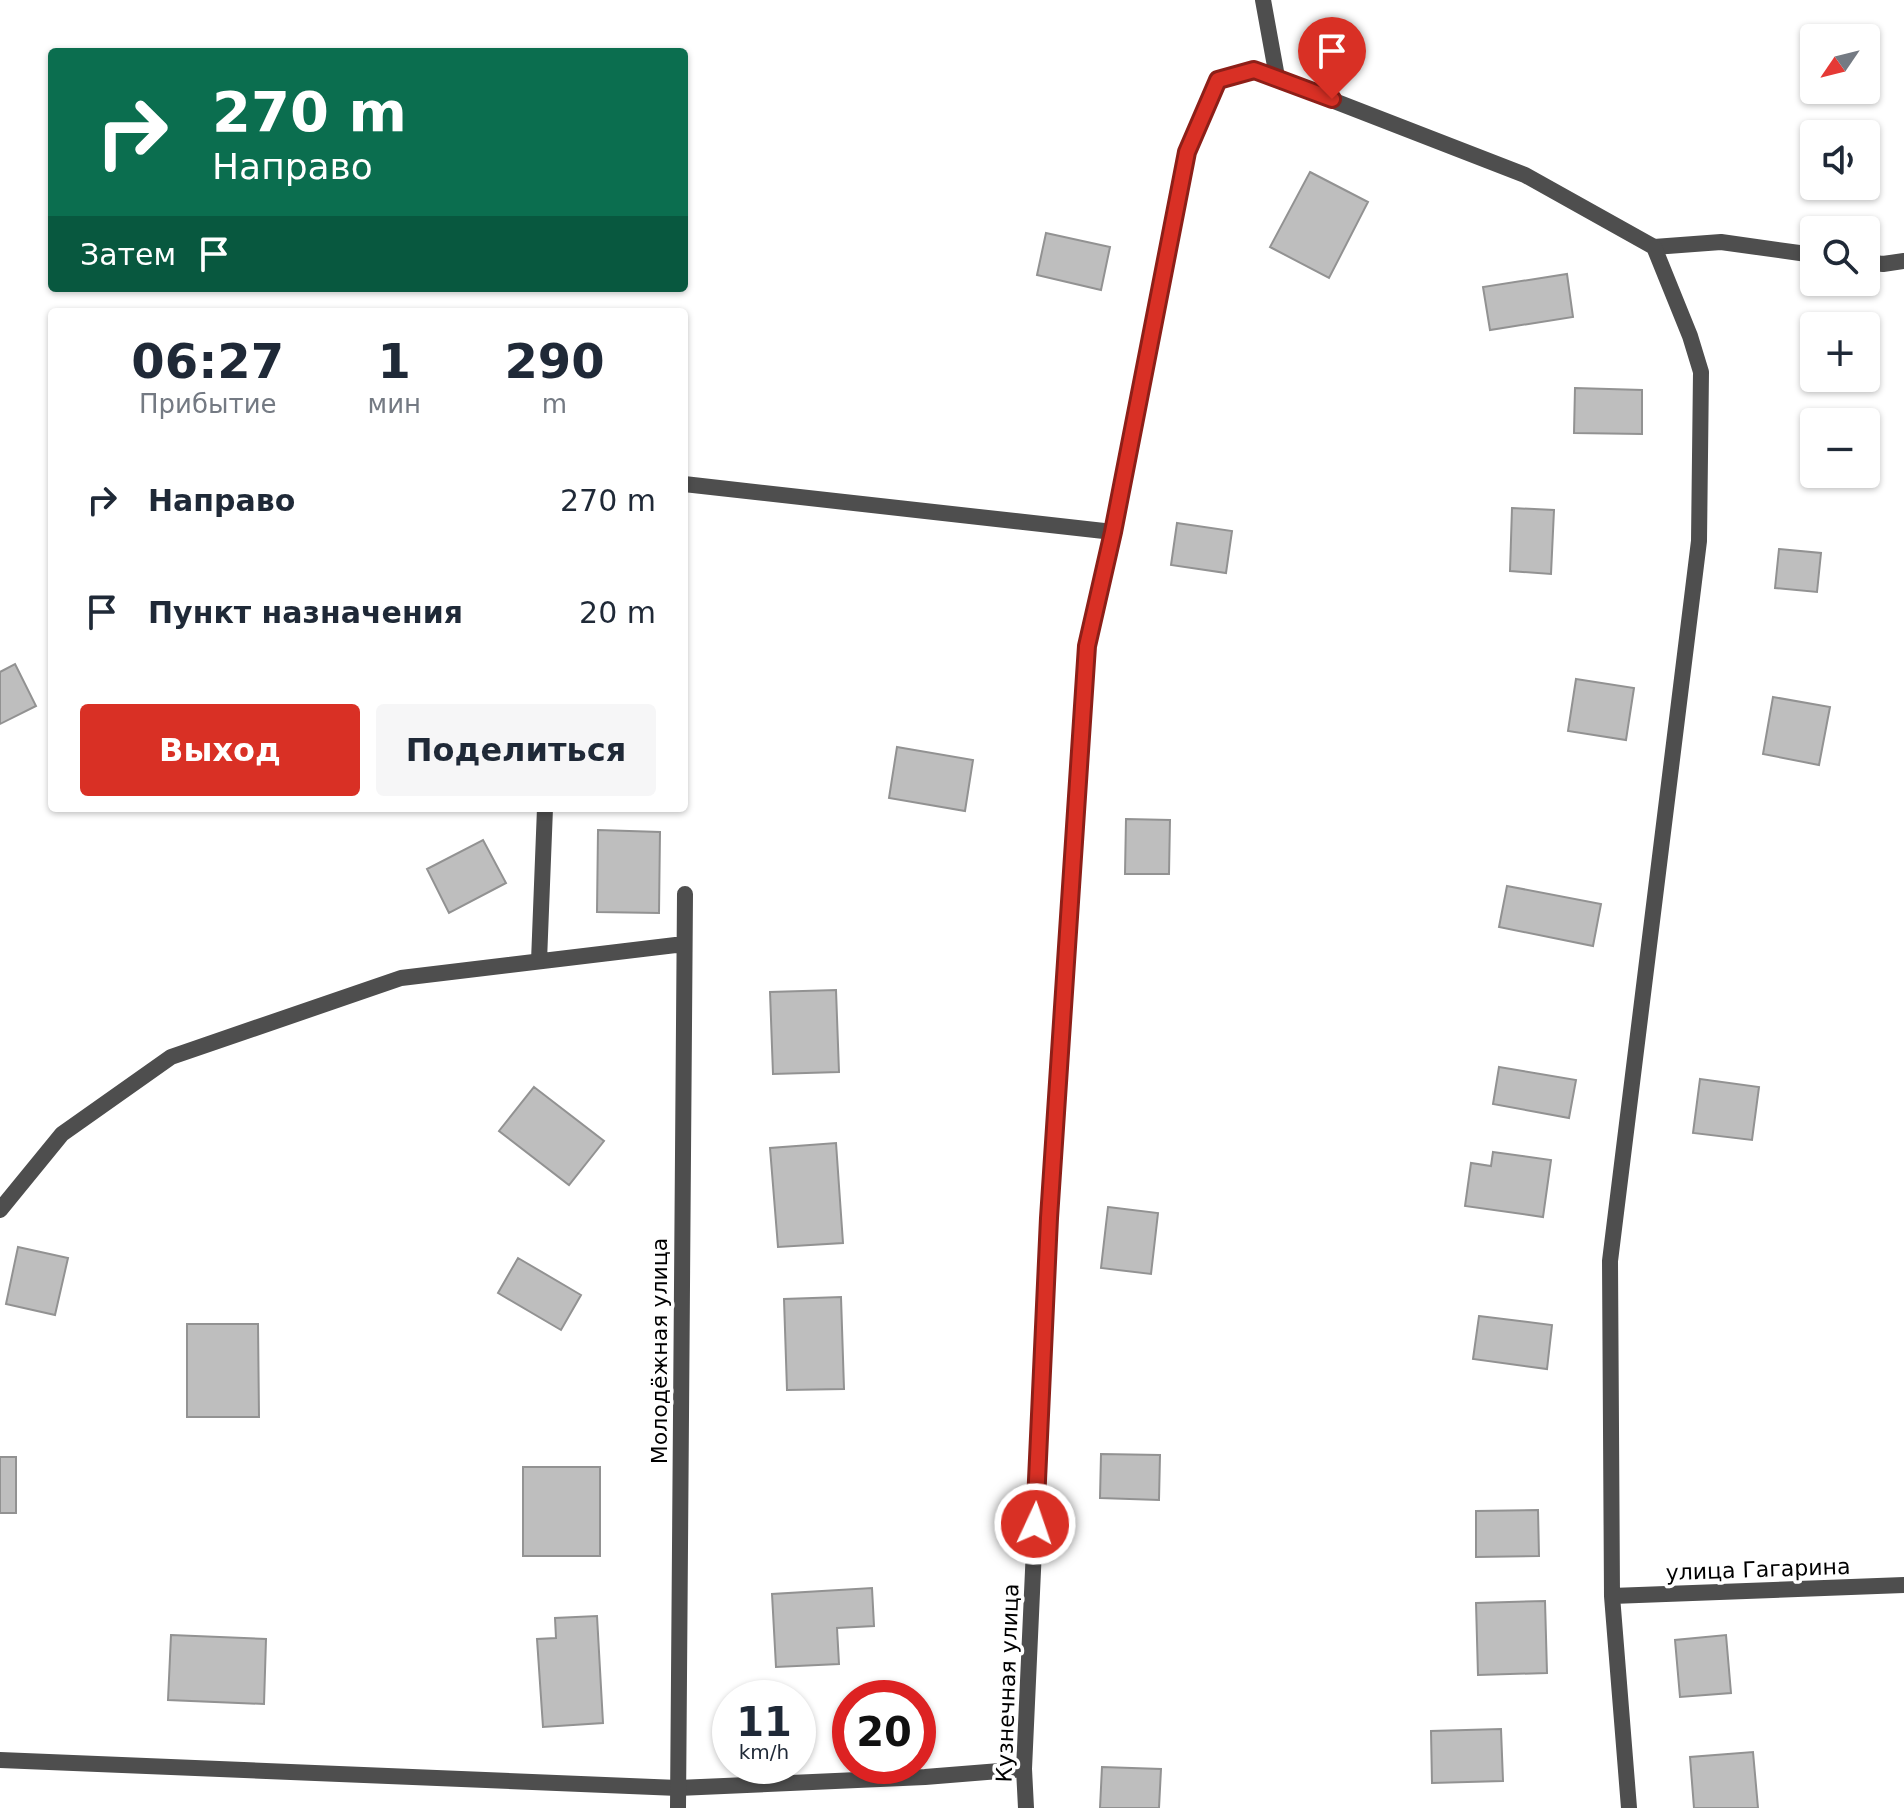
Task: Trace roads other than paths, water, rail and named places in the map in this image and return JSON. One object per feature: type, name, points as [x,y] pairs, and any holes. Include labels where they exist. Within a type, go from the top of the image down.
[{"type":"street","points":[[1263,0],[1277,77],[1525,175],[1654,247],[1721,242],[1800,253]]},
{"type":"street","name":"Кузнечная улица","points":[[1026,1808],[1024,1769],[1049,1218],[1087,646],[1113,532],[1187,152],[1218,80],[1254,70],[1277,77]]},
{"type":"street","points":[[1629,1808],[1612,1596],[1610,1261],[1699,541],[1701,372],[1654,247]]},
{"type":"street","points":[[1880,264],[1904,261]]},
{"type":"street","points":[[688,484],[1113,532]]},
{"type":"street","points":[[539,961],[545,812]]},
{"type":"street","name":"Молодёжная улица","points":[[678,1808],[685,894]]},
{"type":"street","points":[[0,1210],[62,1134],[171,1057],[401,978],[684,944]]},
{"type":"street","name":"улица Гагарина","points":[[1612,1596],[1904,1585]]},
{"type":"street","points":[[0,1760],[678,1788],[925,1777],[1024,1769]]}]
